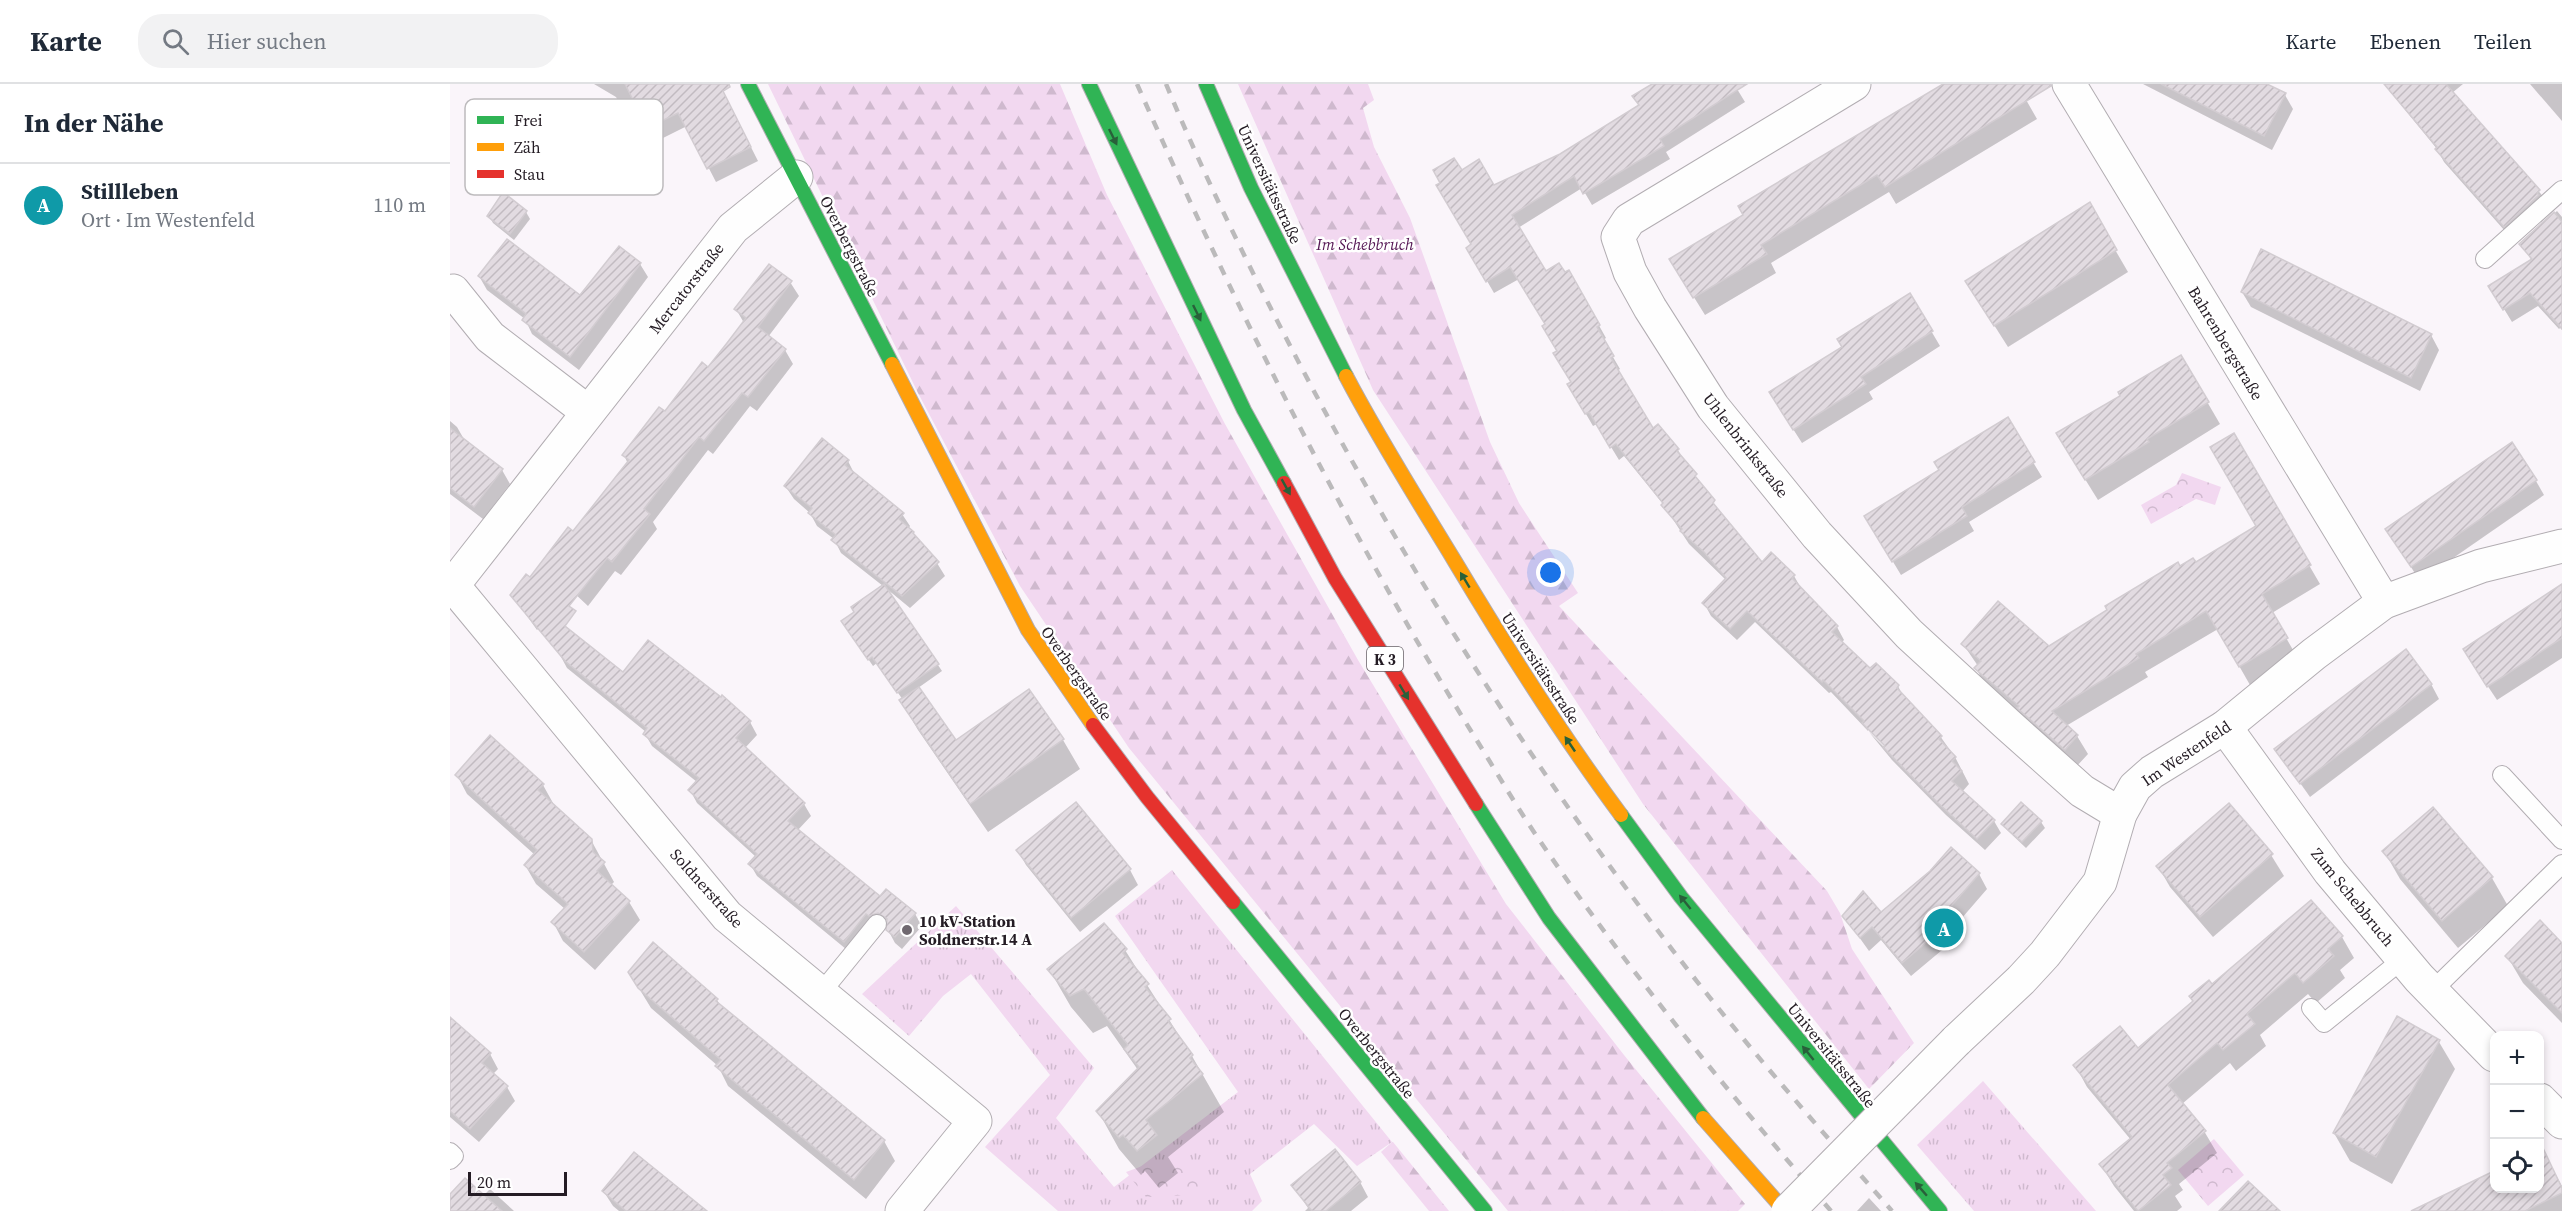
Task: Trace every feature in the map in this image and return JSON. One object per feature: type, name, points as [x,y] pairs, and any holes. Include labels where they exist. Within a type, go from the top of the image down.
[{"type":"main road","name":"Overbergstraße","points":[[748,84],[1028,630],[1094,727],[1147,797],[1485,1211]]},
{"type":"main road","name":"K 3","points":[[1089,84],[1244,410],[1335,578],[1415,709],[1549,918],[1693,1107],[1787,1211]]},
{"type":"main road","name":"Universitätsstraße","points":[[1206,84],[1251,188],[1372,426],[1509,653],[1588,771],[1681,897],[1940,1211]]},
{"type":"street","name":"Uhlenbrinkstraße","points":[[1854,84],[1629,220],[1618,237],[1630,272],[1650,308],[1713,406],[1817,535],[1909,634],[2015,732],[2082,791],[2121,814]]},
{"type":"street","name":"Bahrenbergstraße","points":[[2069,84],[2384,602]]},
{"type":"street","name":"Mercatorstraße","points":[[451,583],[733,228],[796,177]]},
{"type":"street","points":[[453,291],[490,337],[588,412]]},
{"type":"street","name":"Im Westenfeld","points":[[1787,1211],[2045,954],[2100,882],[2121,814],[2135,787],[2152,772],[2225,727],[2314,654],[2384,602],[2481,566],[2562,546]]},
{"type":"street","name":"Soldnerstraße","points":[[451,583],[727,916],[975,1121],[902,1211]]},
{"type":"street","name":"Zum Schebbruch","points":[[2225,727],[2330,872],[2432,992],[2490,1051]]},
{"type":"street","points":[[2544,1104],[2562,1122]]},
{"type":"lane","points":[[2485,259],[2562,190]]},
{"type":"lane","points":[[2502,775],[2562,840]]},
{"type":"lane","points":[[2432,992],[2562,864]]},
{"type":"lane","points":[[820,994],[877,924]]},
{"type":"lane","points":[[2311,1008],[2324,1023],[2403,958]]},
{"type":"lane","points":[[450,1152],[454,1155],[450,1160]]},
{"type":"green space","points":[[768,84],[1060,84],[1107,195],[1225,424],[1358,660],[1506,904],[1745,1204],[1738,1211],[1508,1211],[1129,748],[1020,586],[918,393]]},
{"type":"green space","name":"Im Schebbruch","points":[[1238,84],[1368,84],[1374,100],[1363,108],[1374,147],[1410,218],[1490,442],[1519,503],[1578,593],[1559,606],[1827,891],[1840,913],[1852,949],[1914,1043],[1869,1089],[1643,804],[1373,390]]},
{"type":"green space","points":[[2182,473],[2221,487],[2215,505],[2196,499],[2151,524],[2141,505],[2176,485]]},
{"type":"green space","points":[[1172,870],[1392,1142],[1357,1166],[1314,1124],[1250,1174],[1262,1201],[1252,1211],[1058,1211],[985,1147],[1050,1075],[971,974],[943,996],[909,1036],[862,994],[956,906],[1094,1068],[1056,1118],[1114,1187],[1238,1092],[1115,916]]},
{"type":"green space","points":[[1983,1081],[2096,1211],[1974,1211],[1917,1145]]},
{"type":"green space","points":[[2214,1139],[2244,1175],[2208,1206],[2178,1170]]},
{"type":"green space","points":[[1392,1142],[1449,1211],[1429,1211],[1381,1152]]},
{"type":"green space","points":[[1188,1162],[1209,1194],[1146,1197],[1126,1172],[1148,1164]]},
{"type":"building","points":[[625,84],[729,84],[730,87],[723,91],[751,147],[707,169],[678,113],[663,120],[663,99],[632,99]]},
{"type":"building","points":[[1652,84],[1747,84],[1660,139],[1664,146],[1583,194],[1574,176],[1512,215],[1546,271],[1559,263],[1565,272],[1569,270],[1600,325],[1597,327],[1614,356],[1611,358],[1653,428],[1658,424],[1679,449],[1677,451],[1715,500],[1713,503],[1762,562],[1771,552],[1795,575],[1792,578],[1838,626],[1832,632],[1870,668],[1876,663],[1899,685],[1897,688],[1942,736],[1939,739],[1956,757],[1952,761],[1962,771],[1952,781],[1995,820],[1977,839],[1883,747],[1885,746],[1862,723],[1864,721],[1823,680],[1822,682],[1747,611],[1730,629],[1702,603],[1726,578],[1704,552],[1680,531],[1682,529],[1661,505],[1663,503],[1616,444],[1610,448],[1589,412],[1585,414],[1567,384],[1571,382],[1553,353],[1557,351],[1542,326],[1545,324],[1510,267],[1486,282],[1466,248],[1471,244],[1436,185],[1440,183],[1433,170],[1454,158],[1462,170],[1479,159],[1494,185],[1560,154],[1639,105],[1632,96]]},
{"type":"building","points":[[1943,84],[2050,84],[2051,86],[1885,187],[1877,175],[1761,245],[1767,254],[1693,298],[1669,259],[1743,215],[1738,206]]},
{"type":"building","points":[[2161,84],[2267,84],[2286,93],[2264,136]]},
{"type":"building","points":[[2384,84],[2446,84],[2540,190],[2537,193],[2539,195],[2504,227],[2435,149],[2437,147]]},
{"type":"building","points":[[501,195],[507,195],[527,211],[510,234],[487,216]]},
{"type":"building","points":[[2090,202],[2117,250],[1994,326],[1965,281]]},
{"type":"building","points":[[2554,212],[2562,222],[2562,329],[2530,293],[2503,310],[2488,286],[2532,259],[2519,244]]},
{"type":"building","points":[[507,239],[580,295],[619,246],[641,263],[570,357],[522,320],[526,314],[478,276]]},
{"type":"building","points":[[2261,249],[2432,334],[2411,378],[2241,292]]},
{"type":"building","points":[[769,264],[792,281],[758,327],[786,349],[748,397],[742,393],[704,441],[699,437],[644,509],[650,514],[612,562],[607,558],[569,606],[576,611],[565,626],[623,672],[648,640],[721,697],[722,695],[751,721],[736,738],[805,803],[788,821],[880,896],[886,889],[916,913],[895,937],[886,930],[887,919],[878,913],[869,916],[866,914],[844,942],[748,864],[757,854],[688,790],[699,778],[643,734],[647,728],[565,661],[510,595],[526,574],[530,577],[568,527],[573,531],[629,460],[622,455],[659,407],[665,411],[702,362],[708,367],[727,343],[746,318],[734,309]]},
{"type":"building","points":[[1910,293],[1933,331],[1861,377],[1866,384],[1793,430],[1769,392],[1842,347],[1837,339]]},
{"type":"building","points":[[2181,355],[2209,402],[2147,439],[2149,442],[2085,480],[2056,433],[2120,396],[2118,392]]},
{"type":"building","points":[[2008,417],[2035,462],[1962,507],[1967,516],[1892,562],[1864,516],[1939,470],[1934,462]]},
{"type":"building","points":[[450,428],[503,469],[474,507],[450,488]]},
{"type":"building","points":[[2234,433],[2311,565],[2262,594],[2288,638],[2239,667],[2206,611],[2136,654],[2139,658],[2052,711],[2078,735],[2065,750],[2017,708],[2019,706],[1974,668],[1981,661],[1961,644],[1998,601],[2049,646],[2107,610],[2105,606],[2178,562],[2180,566],[2193,558],[2196,562],[2256,526],[2210,447]]},
{"type":"building","points":[[822,438],[849,460],[845,465],[904,513],[899,519],[914,532],[939,562],[902,596],[831,540],[836,535],[808,513],[812,508],[784,486]]},
{"type":"building","points":[[2512,442],[2537,480],[2411,567],[2385,529]]},
{"type":"building","points":[[884,584],[939,664],[897,693],[872,657],[868,660],[841,621],[854,612],[851,607]]},
{"type":"building","points":[[2562,584],[2562,638],[2487,687],[2463,649]]},
{"type":"building","points":[[2406,649],[2432,684],[2300,784],[2274,749]]},
{"type":"building","points":[[919,687],[956,740],[1029,689],[1064,739],[970,804],[899,700]]},
{"type":"building","points":[[490,735],[544,784],[538,790],[592,839],[593,852],[605,862],[597,871],[630,901],[584,952],[551,922],[568,904],[524,865],[537,850],[455,775]]},
{"type":"building","points":[[1076,802],[1131,869],[1071,918],[1016,850]]},
{"type":"building","points":[[2021,802],[2042,821],[2022,842],[2001,824]]},
{"type":"building","points":[[2229,803],[2273,854],[2200,917],[2156,866]]},
{"type":"building","points":[[2433,807],[2493,877],[2442,921],[2382,851]]},
{"type":"building","points":[[1951,847],[1980,873],[1946,912],[1953,920],[1902,963],[1872,927],[1860,938],[1842,916],[1863,891],[1881,912],[1930,871]]},
{"type":"building","points":[[2311,900],[2343,936],[2328,949],[2334,956],[2303,983],[2295,973],[2247,1014],[2255,1024],[2223,1050],[2217,1043],[2168,1085],[2206,1131],[2167,1163],[2172,1168],[2163,1175],[2171,1185],[2138,1211],[2099,1164],[2132,1137],[2073,1065],[2120,1026],[2138,1048],[2193,1001],[2189,996],[2209,980],[2212,984]]},
{"type":"building","points":[[2540,920],[2562,943],[2562,1013],[2505,956]]},
{"type":"building","points":[[1104,923],[1127,949],[1123,953],[1149,984],[1145,987],[1171,1019],[1168,1021],[1193,1055],[1190,1058],[1203,1074],[1146,1120],[1157,1135],[1137,1151],[1123,1135],[1119,1138],[1096,1111],[1139,1067],[1124,1049],[1128,1045],[1084,989],[1070,996],[1047,969]]},
{"type":"building","points":[[653,942],[718,999],[716,1001],[885,1140],[854,1180],[715,1066],[721,1060],[638,988],[628,972]]},
{"type":"building","points":[[2397,1016],[2440,1040],[2376,1157],[2333,1133]]},
{"type":"building","points":[[450,1017],[491,1053],[482,1063],[508,1086],[470,1129],[450,1111]]},
{"type":"building","points":[[1335,1149],[1361,1182],[1326,1211],[1312,1211],[1291,1185]]},
{"type":"building","points":[[2544,1150],[2562,1188],[2562,1193],[2525,1211],[2411,1211],[2490,1173],[2490,1193],[2544,1193]]},
{"type":"building","points":[[634,1152],[707,1211],[626,1211],[602,1191]]},
{"type":"building","points":[[465,1178],[502,1211],[450,1211],[450,1194]]},
{"type":"building","points":[[2248,1181],[2280,1211],[2219,1211]]},
{"type":"railway","points":[[1137,84],[1252,332],[1335,494],[1424,653],[1512,798],[1572,887],[1642,982],[1716,1075],[1831,1211]]},
{"type":"railway","points":[[1166,84],[1228,223],[1341,442],[1485,684],[1590,839],[1703,989],[1772,1073],[1892,1211]]},
{"type":"traffic: fast","points":[[748,84],[892,364]]},
{"type":"traffic: fast","points":[[1089,84],[1244,410],[1284,483]]},
{"type":"traffic: fast","points":[[1206,84],[1251,188],[1346,376]]},
{"type":"traffic: fast","points":[[1476,804],[1549,918],[1703,1118]]},
{"type":"traffic: fast","points":[[1621,815],[1681,897],[1940,1211]]},
{"type":"traffic: fast","points":[[1233,902],[1485,1211]]},
{"type":"traffic: slow","points":[[892,364],[1028,630],[1093,725]]},
{"type":"traffic: slow","points":[[1346,376],[1398,469],[1514,657],[1576,753],[1621,815]]},
{"type":"traffic: slow","points":[[1703,1118],[1785,1211]]},
{"type":"traffic: jam","points":[[1284,483],[1335,578],[1476,804]]},
{"type":"traffic: jam","points":[[1093,725],[1147,797],[1233,902]]},
{"type":"place","name":"Stillleben","points":[[1944,928]]},
{"type":"place","name":"10 kV-Station Soldnerstr.14 A","points":[[907,930]]}]
